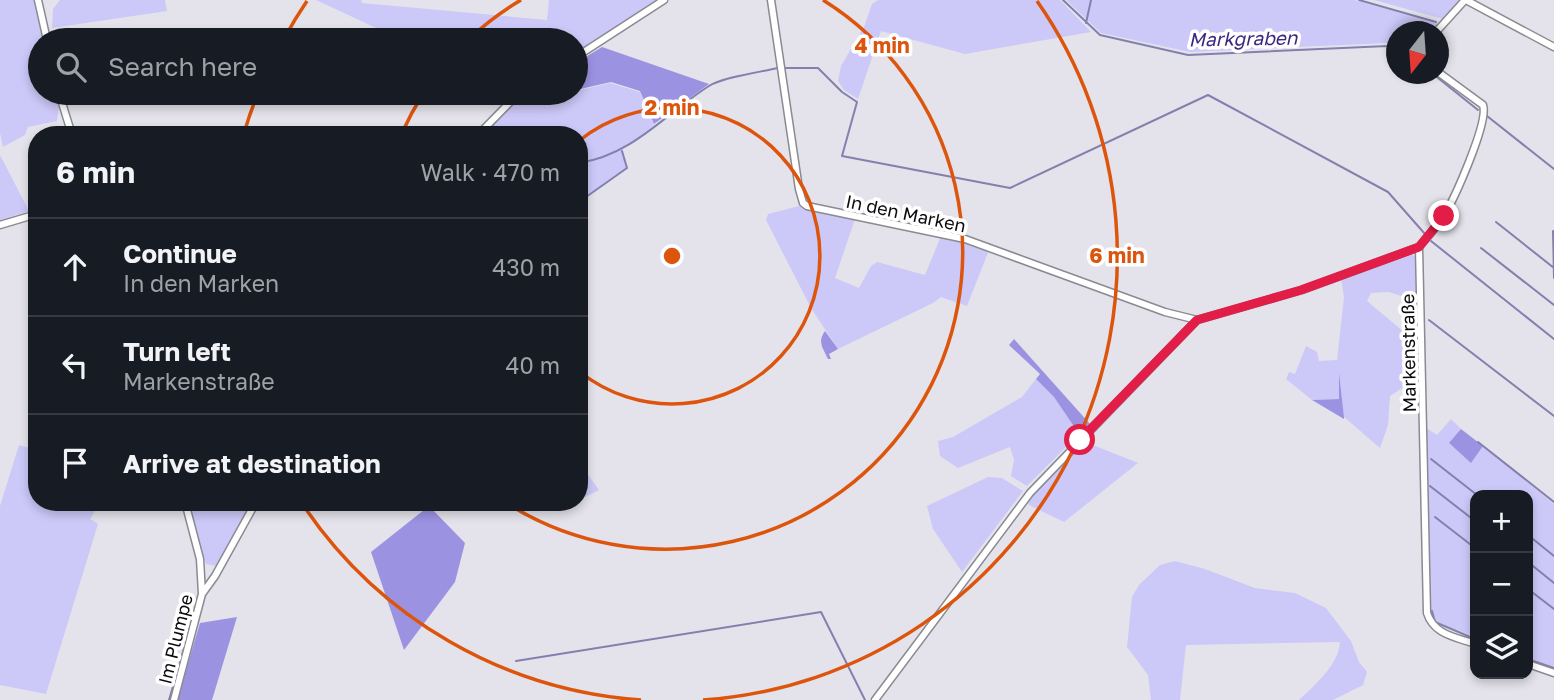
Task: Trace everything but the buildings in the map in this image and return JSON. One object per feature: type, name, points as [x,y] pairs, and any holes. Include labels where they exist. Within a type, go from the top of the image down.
[{"type":"street","points":[[38,0],[44,28]]},
{"type":"street","points":[[588,49],[664,0]]},
{"type":"street","name":"In den Marken","points":[[771,0],[803,203],[965,239],[1165,312],[1197,320]]},
{"type":"street","points":[[1447,21],[1465,0],[1554,47]]},
{"type":"street","points":[[875,700],[1030,493],[1197,320],[1301,290],[1419,247],[1444,216],[1475,146],[1485,112],[1483,105],[1449,80]]},
{"type":"street","points":[[63,105],[69,126]]},
{"type":"street","points":[[487,126],[507,105]]},
{"type":"street","points":[[0,225],[28,217]]},
{"type":"street","name":"Markenstraße","points":[[1419,247],[1427,613],[1431,624],[1443,632],[1470,642]]},
{"type":"street","name":"Im Plumpe","points":[[174,700],[202,594],[198,548],[188,511]]},
{"type":"street","points":[[202,594],[251,511]]},
{"type":"street","points":[[202,574],[215,576]]},
{"type":"street","points":[[1533,666],[1554,673]]},
{"type":"shaded area","points":[[0,0],[34,0],[40,28],[28,28],[28,105],[59,105],[57,121],[28,126],[25,135],[3,147],[0,133]]},
{"type":"shaded area","points":[[60,0],[165,0],[167,11],[52,28],[53,9]]},
{"type":"shaded area","points":[[316,0],[361,0],[362,3],[547,20],[549,0],[660,0],[588,47],[588,28],[376,28]]},
{"type":"shaded area","points":[[878,0],[1060,0],[1091,32],[965,54],[881,31],[858,99],[844,90],[838,81],[841,66],[864,27],[872,4]]},
{"type":"shaded area","points":[[1066,0],[1354,0],[1428,21],[1386,21],[1386,43],[1190,52],[1101,33]]},
{"type":"shaded area","points":[[1374,0],[1459,0],[1443,19]]},
{"type":"shaded area","points":[[602,47],[709,84],[654,124],[640,91],[611,82],[588,87],[588,56]]},
{"type":"shaded area","points":[[610,83],[640,92],[654,125],[622,150],[627,168],[588,195],[588,126],[492,126],[512,105],[588,105],[588,88]]},
{"type":"shaded area","points":[[0,155],[28,211],[0,220]]},
{"type":"shaded area","points":[[803,205],[809,210],[855,219],[835,278],[859,288],[871,266],[877,262],[925,275],[941,236],[989,250],[967,306],[941,297],[838,349],[811,308],[766,220],[768,214]]},
{"type":"shaded area","points":[[1410,253],[1417,258],[1416,301],[1389,292],[1371,293],[1367,301],[1416,342],[1418,378],[1390,396],[1388,425],[1380,448],[1344,417],[1339,376],[1339,399],[1312,400],[1286,379],[1289,372],[1295,374],[1306,346],[1317,352],[1319,361],[1337,360],[1344,297],[1341,279]]},
{"type":"shaded area","points":[[825,331],[838,349],[829,354],[831,359],[828,359],[822,345],[821,338]]},
{"type":"shaded area","points":[[1014,339],[1090,424],[1079,434],[1054,397],[1036,379],[1040,374],[1009,345]]},
{"type":"shaded area","points":[[1339,373],[1344,419],[1312,400],[1339,399]]},
{"type":"shaded area","points":[[1036,379],[1054,397],[1079,434],[1027,486],[1011,476],[1014,460],[1010,447],[958,468],[940,456],[938,441],[953,437],[1022,397]]},
{"type":"shaded area","points":[[1451,419],[1461,429],[1450,444],[1471,462],[1483,446],[1554,504],[1554,668],[1533,659],[1533,490],[1470,490],[1470,635],[1435,621],[1430,610],[1426,428],[1437,435]]},
{"type":"shaded area","points":[[1461,429],[1483,446],[1471,463],[1449,443]]},
{"type":"shaded area","points":[[1083,441],[1138,463],[1064,522],[1029,505],[1027,499]]},
{"type":"shaded area","points":[[19,445],[28,448],[28,511],[95,511],[90,519],[98,524],[46,694],[0,685],[0,506]]},
{"type":"shaded area","points":[[588,475],[599,490],[588,496]]},
{"type":"shaded area","points":[[988,477],[1002,478],[1023,491],[962,572],[933,529],[927,506]]},
{"type":"shaded area","points":[[191,511],[246,511],[216,566],[206,564]]},
{"type":"shaded area","points":[[423,511],[434,511],[465,543],[455,582],[404,650],[371,552]]},
{"type":"shaded area","points":[[1175,561],[1255,588],[1295,593],[1326,608],[1351,641],[1359,662],[1367,672],[1363,685],[1333,700],[1299,700],[1331,666],[1340,642],[1186,645],[1180,700],[1151,700],[1148,675],[1127,647],[1132,597],[1139,585],[1160,565]]},
{"type":"shaded area","points":[[237,617],[212,700],[177,700],[200,623]]},
{"type":"waterway","name":"Markgraben","points":[[1063,0],[1100,35],[1188,55],[1386,46]]},
{"type":"waterway","points":[[1086,23],[1091,0]]},
{"type":"waterway","points":[[1359,0],[1432,21]]},
{"type":"waterway","points":[[588,161],[633,142],[715,83],[778,68]]},
{"type":"waterway","points":[[786,68],[818,68],[842,92],[857,102],[842,156],[1010,188],[1208,95],[1388,192],[1425,234]]},
{"type":"waterway","name":"Markgraben","points":[[1446,84],[1478,110]]},
{"type":"waterway","name":"Markgraben","points":[[1487,116],[1554,169]]},
{"type":"waterway","points":[[588,196],[627,168],[622,151]]},
{"type":"waterway","points":[[1496,222],[1554,268]]},
{"type":"waterway","points":[[1553,231],[1554,278]]},
{"type":"waterway","points":[[1431,241],[1554,339]]},
{"type":"waterway","points":[[1481,248],[1554,305]]},
{"type":"waterway","points":[[1429,320],[1554,416]]},
{"type":"waterway","points":[[1478,442],[1554,502]]},
{"type":"waterway","points":[[1431,459],[1471,490]]},
{"type":"waterway","points":[[1430,486],[1470,517]]},
{"type":"waterway","points":[[1435,517],[1470,544]]},
{"type":"waterway","points":[[1533,539],[1554,556]]},
{"type":"waterway","points":[[1533,566],[1554,583]]},
{"type":"waterway","points":[[1533,593],[1554,609]]},
{"type":"waterway","points":[[1432,611],[1435,622],[1470,637]]},
{"type":"waterway","points":[[516,661],[821,612],[865,700]]},
{"type":"waterway","points":[[169,700],[191,625]]},
{"type":"waterway","points":[[1533,661],[1554,668]]},
{"type":"route","points":[[1080,440],[1197,320],[1301,290],[1419,247],[1444,216]]}]
